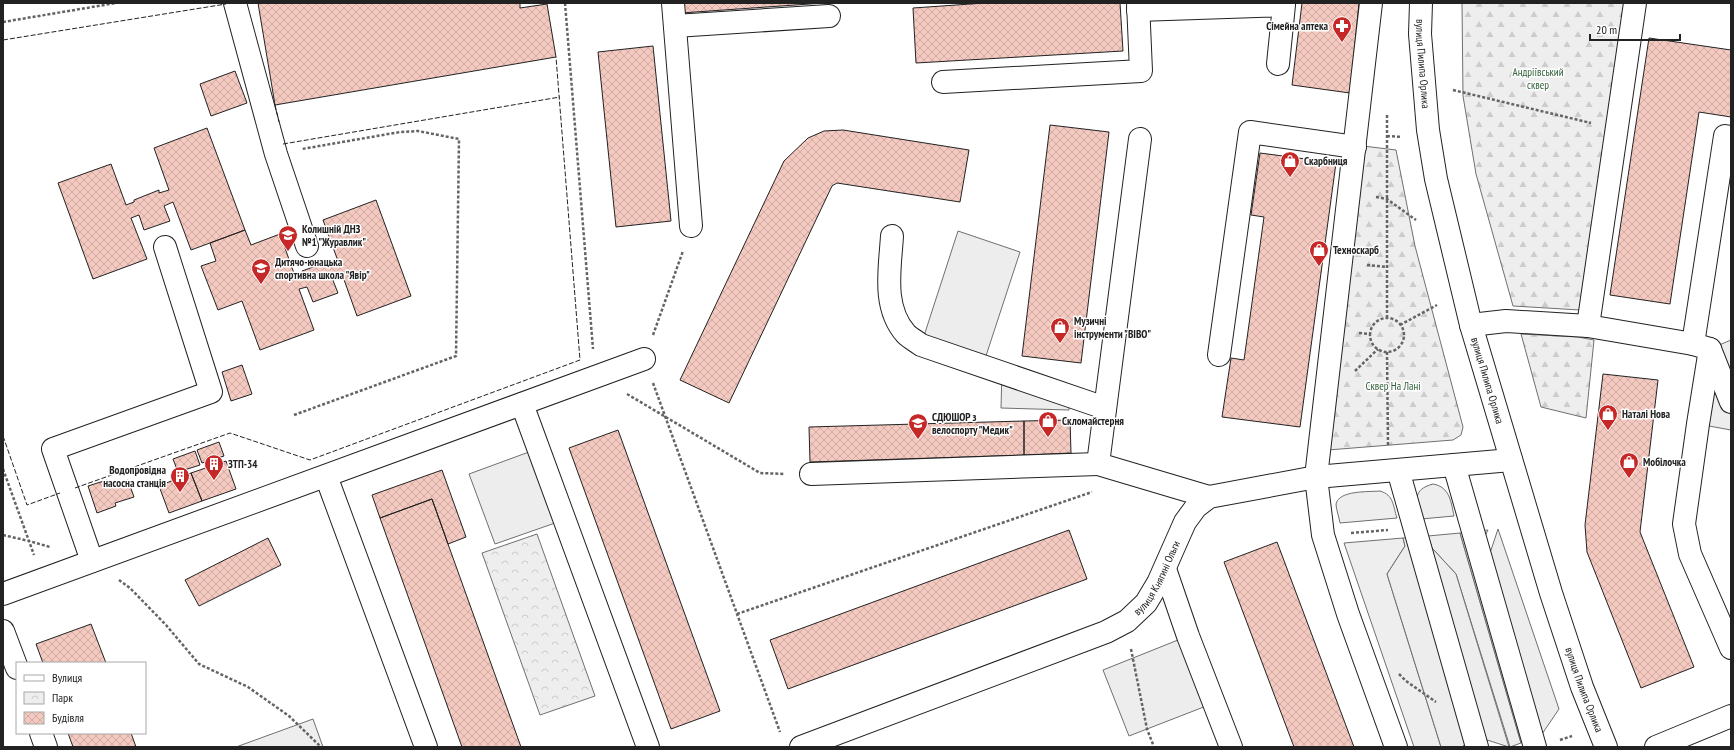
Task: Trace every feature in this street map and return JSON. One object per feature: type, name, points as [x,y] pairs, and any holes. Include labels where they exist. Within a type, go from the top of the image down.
[{"type":"street","points":[[235,3],[276,154],[307,246]]},
{"type":"street","points":[[673,3],[691,226]]},
{"type":"street","points":[[1371,3],[1316,477],[1322,535],[1348,614],[1396,747]]},
{"type":"street","name":"вулиця Пилипа Орлика","points":[[1421,3],[1420,34],[1428,130],[1436,178],[1471,325],[1550,593],[1582,687],[1606,747]]},
{"type":"street","points":[[1588,326],[1635,3]]},
{"type":"street","points":[[943,82],[1141,71],[1138,6],[1284,5],[1278,64]]},
{"type":"street","points":[[675,26],[829,16]]},
{"type":"street","points":[[1219,355],[1250,132],[1355,147]]},
{"type":"street","points":[[1731,136],[1725,136],[1702,347],[1698,424],[1684,524],[1690,554],[1731,648]]},
{"type":"street","points":[[1098,464],[1140,139]]},
{"type":"street","points":[[892,236],[889,296],[895,316],[906,334],[921,345],[1105,408]]},
{"type":"street","points":[[92,561],[53,449],[212,392],[165,247]]},
{"type":"street","points":[[1471,325],[1506,321],[1588,326],[1702,347],[1731,364]]},
{"type":"street","points":[[1702,347],[1731,402]]},
{"type":"street","points":[[3,594],[644,360]]},
{"type":"street","points":[[522,404],[648,747]]},
{"type":"street","points":[[811,474],[1098,464],[1137,477],[1208,497],[1316,477],[1511,460]]},
{"type":"street","points":[[1454,465],[1535,747]]},
{"type":"street","points":[[1393,471],[1474,737]]},
{"type":"street","points":[[326,476],[426,747]]},
{"type":"street","name":"вулиця Княгині Ольги","points":[[792,743],[1106,632],[1127,621],[1146,603],[1165,569],[1185,522],[1196,507],[1208,497]]},
{"type":"street","points":[[1165,569],[1188,636],[1231,747]]},
{"type":"street","points":[[3,630],[16,665]]},
{"type":"street","points":[[1656,747],[1731,716]]},
{"type":"street","points":[[41,734],[46,747]]},
{"type":"path","points":[[3,22],[116,3]]},
{"type":"path","points":[[565,3],[591,330],[597,377],[760,473],[811,474]]},
{"type":"path","points":[[1454,90],[1616,129]]},
{"type":"path","points":[[1387,112],[1387,318]]},
{"type":"path","points":[[276,154],[400,132],[418,131],[459,139],[456,356],[294,415]]},
{"type":"path","points":[[1349,194],[1387,199],[1416,220]]},
{"type":"path","points":[[691,226],[644,360],[737,614],[792,743]]},
{"type":"path","points":[[1400,325],[1437,304]]},
{"type":"path","points":[[1387,318],[1396,321],[1400,325],[1404,335],[1401,345],[1393,351],[1388,352],[1378,349],[1373,345],[1370,334],[1375,324],[1379,320],[1387,318]]},
{"type":"path","points":[[1388,352],[1393,471]]},
{"type":"path","points":[[3,469],[43,579]]},
{"type":"path","points":[[737,614],[1137,477]]},
{"type":"path","points":[[92,561],[130,588],[166,625],[199,664],[248,687],[289,716],[321,747]]},
{"type":"path","points":[[1127,621],[1147,729],[1154,747]]},
{"type":"path","points":[[1397,672],[1474,737]]},
{"type":"green space","name":"Андріївський сквер","points":[[1462,3],[1624,3],[1580,310],[1513,306],[1476,174],[1463,96]]},
{"type":"green space","name":"Сквер На Лані","points":[[1363,146],[1396,150],[1415,246],[1463,427],[1461,435],[1453,440],[1328,450]]},
{"type":"green space","points":[[1521,334],[1578,337],[1594,340],[1586,418],[1541,407]]},
{"type":"green space","points":[[1433,484],[1443,488],[1449,496],[1454,516],[1421,519],[1417,502],[1418,493],[1426,486]]},
{"type":"green space","points":[[1380,491],[1388,495],[1390,498],[1394,505],[1397,518],[1340,523],[1336,506],[1338,499],[1348,494]]},
{"type":"green space","points":[[1460,533],[1521,743],[1510,747],[1456,574],[1432,548],[1428,536]]},
{"type":"green space","points":[[537,534],[595,696],[540,715],[482,553]]},
{"type":"green space","points":[[1403,538],[1405,546],[1387,574],[1441,747],[1414,747],[1344,543]]},
{"type":"green space","points":[[313,719],[323,747],[236,747]]},
{"type":"shaded area","points":[[958,231],[1020,252],[983,365],[921,345]]},
{"type":"shaded area","points":[[1731,340],[1731,430],[1698,424],[1710,349]]},
{"type":"shaded area","points":[[1002,371],[1069,395],[1069,410],[1001,408]]},
{"type":"shaded area","points":[[529,452],[555,523],[495,544],[469,474]]},
{"type":"shaded area","points":[[1498,529],[1559,709],[1540,737],[1521,743],[1460,533],[1488,530],[1484,538],[1489,556]]},
{"type":"shaded area","points":[[1428,536],[1432,548],[1456,574],[1509,747],[1484,739],[1462,747],[1441,747],[1387,574],[1405,546],[1403,538]]},
{"type":"shaded area","points":[[1188,636],[1214,703],[1129,736],[1103,670]]},
{"type":"building","points":[[258,3],[520,3],[520,8],[547,4],[556,57],[275,105]]},
{"type":"building","points":[[680,3],[824,3],[681,13]]},
{"type":"building","points":[[985,3],[1120,3],[1123,51],[916,63],[913,8]]},
{"type":"building","points":[[1302,3],[1359,3],[1350,93],[1292,85]]},
{"type":"building","points":[[1649,38],[1731,50],[1731,117],[1699,112],[1670,304],[1610,295]]},
{"type":"building","points":[[653,46],[671,221],[616,227],[598,52]]},
{"type":"building","points":[[235,71],[247,103],[211,116],[200,84]]},
{"type":"building","points":[[1050,125],[1109,132],[1081,363],[1022,356]]},
{"type":"building","points":[[207,128],[245,230],[191,250],[173,202],[164,206],[170,221],[144,230],[139,215],[131,218],[147,259],[93,279],[58,183],[111,164],[126,205],[134,202],[134,200],[159,190],[159,193],[169,190],[154,148]]},
{"type":"building","points":[[843,130],[969,150],[960,202],[837,183],[832,186],[729,403],[680,380],[784,161],[808,138],[824,131]]},
{"type":"building","points":[[1260,153],[1336,163],[1300,427],[1222,417],[1231,358],[1244,360],[1264,217],[1251,215]]},
{"type":"building","points":[[376,200],[411,296],[357,316],[342,274],[332,278],[338,293],[313,302],[307,287],[299,289],[314,330],[260,350],[242,301],[218,310],[201,266],[216,261],[210,243],[245,230],[251,245],[280,234],[295,276],[303,274],[302,271],[327,262],[328,265],[338,261],[323,220]]},
{"type":"building","points":[[242,365],[252,394],[231,401],[222,372]]},
{"type":"building","points":[[1603,374],[1658,380],[1640,532],[1694,667],[1641,688],[1587,552],[1585,525]]},
{"type":"building","points":[[1070,420],[1071,453],[1024,455],[1024,421]]},
{"type":"building","points":[[1024,421],[1024,455],[810,462],[809,427]]},
{"type":"building","points":[[618,430],[720,711],[671,729],[569,448]]},
{"type":"building","points":[[219,442],[224,456],[202,463],[197,450]]},
{"type":"building","points":[[195,451],[200,465],[178,472],[173,459]]},
{"type":"building","name":"ЗТП-34","points":[[226,461],[236,489],[202,501],[191,473]]},
{"type":"building","points":[[442,470],[466,537],[448,544],[432,499],[380,518],[372,495]]},
{"type":"building","name":"Водопровідна насосна станція","points":[[191,473],[202,501],[169,513],[159,486]]},
{"type":"building","points":[[107,480],[109,486],[128,480],[134,497],[115,503],[116,506],[97,513],[88,486]]},
{"type":"building","points":[[432,499],[521,747],[462,747],[380,518]]},
{"type":"building","points":[[1069,530],[1087,579],[788,689],[770,640]]},
{"type":"building","points":[[268,538],[281,565],[199,606],[185,580]]},
{"type":"building","points":[[1277,542],[1354,747],[1294,747],[1224,562]]},
{"type":"building","points":[[91,624],[106,662],[43,662],[36,644]]},
{"type":"building","points":[[68,734],[131,734],[136,747],[73,747]]},
{"type":"fence","points":[[3,40],[226,4]]},
{"type":"fence","points":[[75,488],[230,433],[310,460],[580,360],[556,57]]},
{"type":"fence","points":[[283,144],[560,97]]},
{"type":"fence","points":[[275,105],[279,122]]},
{"type":"fence","points":[[3,436],[27,505],[60,493]]},
{"type":"place","name":"Сімейна аптека","points":[[1342,43]]},
{"type":"place","name":"Скарбниця","points":[[1290,178]]},
{"type":"place","name":"Колишній ДНЗ №1 \"Журавлик\"","points":[[288,252]]},
{"type":"place","name":"Техноскарб","points":[[1319,267]]},
{"type":"place","name":"Дитячо-юнацька спортивна школа \"Явір\"","points":[[261,285]]},
{"type":"place","name":"Музичні інструменти \"ВІВО\"","points":[[1060,344]]},
{"type":"place","name":"Наталі Нова","points":[[1608,431]]},
{"type":"place","name":"Скломайстерня","points":[[1048,438]]},
{"type":"place","name":"СДЮШОР з велоспорту \"Медик\"","points":[[918,440]]},
{"type":"place","name":"Мобілочка","points":[[1629,479]]},
{"type":"place","name":"ЗТП-34","points":[[214,481]]},
{"type":"place","name":"Водопровідна насосна станція","points":[[180,493]]}]
